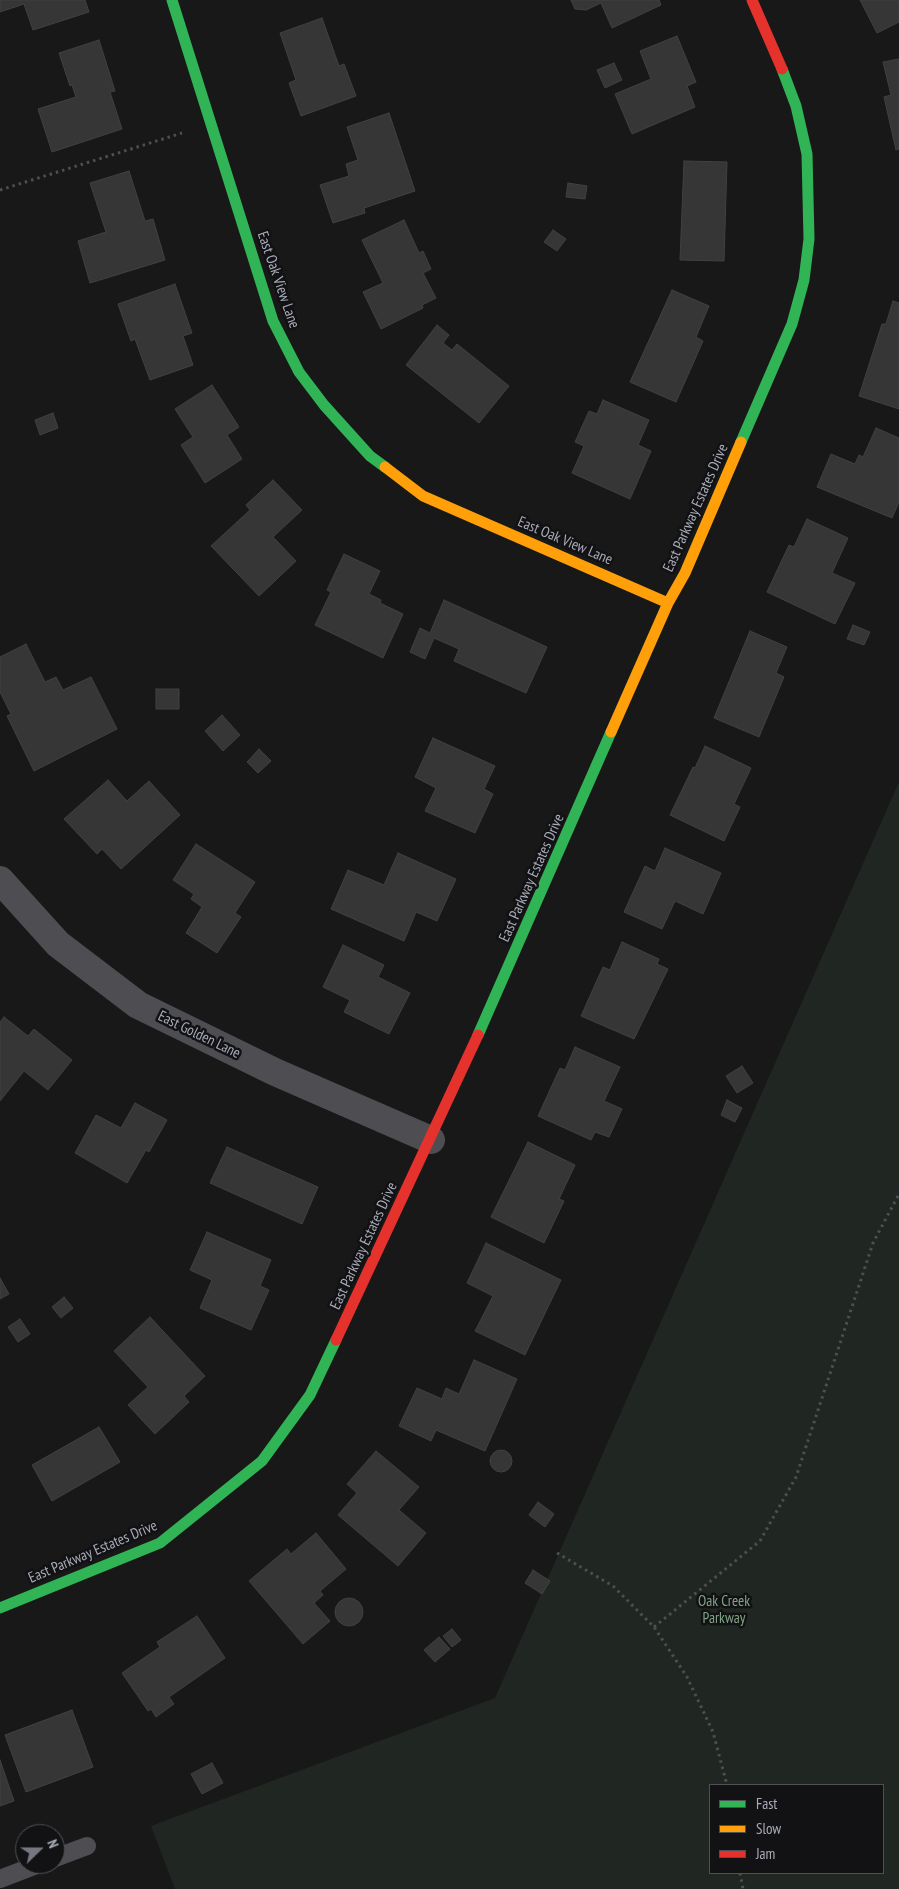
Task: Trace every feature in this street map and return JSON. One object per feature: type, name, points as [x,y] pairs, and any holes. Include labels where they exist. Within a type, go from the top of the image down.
[{"type":"street","name":"East Oak View Lane","points":[[172,0],[273,321],[299,372],[324,405],[370,456],[423,496],[668,603]]},
{"type":"street","name":"East Parkway Estates Drive","points":[[0,1608],[160,1543],[262,1461],[310,1395],[431,1140],[668,603],[685,573],[792,324],[804,280],[809,239],[808,154],[796,106],[777,56],[752,0]]},
{"type":"street","name":"East Golden Lane","points":[[0,880],[58,944],[138,1005],[275,1072],[431,1140]]},
{"type":"lane","points":[[65,1854],[87,1846]]},
{"type":"lane","points":[[0,1879],[15,1873]]},
{"type":"path","points":[[0,190],[212,124]]},
{"type":"path","points":[[654,1627],[760,1541],[796,1477],[873,1243],[899,1194]]},
{"type":"path","points":[[557,1553],[613,1586],[654,1627],[687,1677],[713,1732],[727,1784]]},
{"type":"path","points":[[740,1874],[743,1889]]},
{"type":"green space","name":"Oak Creek Parkway","points":[[899,782],[899,1889],[175,1889],[151,1826],[495,1698]]},
{"type":"building","points":[[0,0],[85,0],[89,12],[33,30],[24,4],[0,12]]},
{"type":"building","points":[[571,0],[659,0],[661,5],[612,28],[601,3],[586,10],[575,9]]},
{"type":"building","points":[[860,0],[899,0],[899,22],[877,33]]},
{"type":"building","points":[[322,18],[339,66],[344,64],[356,96],[301,116],[289,83],[296,80],[280,33]]},
{"type":"building","points":[[677,36],[696,82],[687,86],[695,107],[632,134],[615,94],[651,79],[640,51]]},
{"type":"building","points":[[99,40],[115,91],[110,92],[122,129],[52,152],[38,109],[76,97],[72,85],[70,86],[59,53]]},
{"type":"building","points":[[899,59],[899,149],[896,150],[884,97],[891,95],[883,62]]},
{"type":"building","points":[[614,63],[622,80],[605,88],[597,70]]},
{"type":"building","points":[[389,113],[415,191],[364,208],[365,213],[333,223],[320,185],[349,176],[346,164],[358,160],[347,127]]},
{"type":"building","points":[[684,161],[727,162],[724,261],[680,260]]},
{"type":"building","points":[[129,171],[145,221],[153,219],[165,260],[90,283],[78,241],[106,232],[90,183]]},
{"type":"building","points":[[568,183],[587,186],[585,199],[566,197]]},
{"type":"building","points":[[404,220],[419,253],[423,251],[431,269],[423,273],[436,298],[422,305],[423,308],[381,329],[363,292],[383,283],[362,240]]},
{"type":"building","points":[[553,230],[566,239],[557,251],[544,242]]},
{"type":"building","points":[[175,284],[192,333],[183,336],[193,365],[150,380],[135,339],[131,341],[118,304]]},
{"type":"building","points":[[672,290],[709,306],[696,337],[703,341],[676,402],[630,382]]},
{"type":"building","points":[[893,301],[899,303],[899,409],[859,396],[882,324],[886,324]]},
{"type":"building","points":[[437,325],[449,335],[443,343],[452,350],[457,344],[509,386],[479,423],[406,365]]},
{"type":"building","points":[[212,385],[239,427],[227,435],[242,459],[205,483],[181,445],[193,437],[175,409]]},
{"type":"building","points":[[603,400],[649,420],[638,445],[651,451],[630,499],[572,473],[584,446],[575,442],[589,411],[597,414]]},
{"type":"building","points":[[53,413],[58,428],[40,435],[35,420]]},
{"type":"building","points":[[876,428],[899,438],[899,502],[892,518],[817,487],[831,454],[855,464],[859,455],[863,457]]},
{"type":"building","points":[[273,480],[302,510],[273,537],[296,561],[259,596],[211,546],[250,510],[246,505]]},
{"type":"building","points":[[807,519],[848,538],[832,573],[855,583],[835,624],[767,592],[789,545],[794,547]]},
{"type":"building","points":[[344,554],[380,571],[369,594],[381,600],[380,603],[403,614],[383,658],[315,625],[331,592],[327,590]]},
{"type":"building","points":[[444,600],[547,647],[526,693],[454,661],[459,649],[434,638],[425,659],[410,652],[420,628],[430,633]]},
{"type":"building","points":[[853,625],[870,632],[864,645],[847,639]]},
{"type":"building","points":[[750,631],[787,647],[776,673],[784,677],[759,737],[714,718]]},
{"type":"building","points":[[26,644],[45,682],[56,677],[63,690],[91,677],[117,729],[34,771],[7,716],[11,714],[0,692],[0,657]]},
{"type":"building","points":[[156,689],[179,689],[179,709],[156,709]]},
{"type":"building","points":[[222,715],[240,735],[223,751],[205,731]]},
{"type":"building","points":[[433,738],[495,766],[484,789],[493,794],[475,833],[425,811],[436,788],[415,777]]},
{"type":"building","points":[[705,746],[751,768],[734,804],[740,807],[724,841],[670,815]]},
{"type":"building","points":[[259,749],[271,761],[258,773],[247,762]]},
{"type":"building","points":[[108,780],[127,801],[149,781],[180,815],[121,869],[102,849],[97,854],[64,819]]},
{"type":"building","points":[[196,844],[255,882],[235,913],[241,917],[217,953],[186,933],[202,907],[191,899],[194,894],[173,880]]},
{"type":"building","points":[[665,848],[721,873],[703,914],[675,901],[662,929],[624,912],[645,866],[655,871]]},
{"type":"building","points":[[398,853],[456,879],[437,921],[416,912],[404,941],[331,909],[348,870],[384,885]]},
{"type":"building","points":[[622,942],[659,959],[657,964],[668,969],[634,1039],[581,1016],[603,967],[610,970]]},
{"type":"building","points":[[343,945],[384,965],[378,977],[410,993],[389,1034],[344,1012],[350,1000],[323,987]]},
{"type":"building","points":[[4,1017],[28,1036],[34,1029],[72,1060],[48,1090],[24,1071],[0,1101],[0,1022]]},
{"type":"building","points":[[575,1047],[620,1067],[604,1101],[622,1109],[609,1137],[595,1132],[591,1140],[538,1116],[560,1068],[565,1070]]},
{"type":"building","points":[[742,1066],[753,1083],[737,1093],[726,1076]]},
{"type":"building","points":[[727,1100],[742,1108],[735,1122],[721,1115]]},
{"type":"building","points":[[135,1103],[167,1120],[149,1152],[146,1150],[127,1183],[75,1153],[96,1115],[121,1128]]},
{"type":"building","points":[[528,1142],[575,1165],[559,1199],[564,1201],[544,1243],[491,1217]]},
{"type":"building","points":[[227,1147],[318,1187],[302,1224],[210,1183]]},
{"type":"building","points":[[207,1232],[271,1260],[260,1286],[269,1290],[251,1330],[200,1308],[212,1280],[190,1270]]},
{"type":"building","points":[[486,1243],[561,1280],[525,1355],[475,1331],[493,1296],[467,1283]]},
{"type":"building","points":[[0,1278],[9,1294],[0,1299]]},
{"type":"building","points":[[64,1297],[73,1308],[61,1318],[52,1307]]},
{"type":"building","points":[[150,1317],[205,1376],[184,1396],[189,1402],[155,1434],[128,1405],[148,1387],[114,1351]]},
{"type":"building","points":[[20,1319],[30,1334],[18,1342],[8,1327]]},
{"type":"building","points":[[474,1360],[517,1379],[485,1451],[436,1430],[431,1441],[399,1426],[417,1388],[442,1399],[446,1388],[459,1394]]},
{"type":"building","points":[[99,1427],[120,1462],[52,1501],[32,1465]]},
{"type":"building","points":[[501,1450],[511,1457],[512,1461],[505,1471],[501,1472],[491,1465],[490,1461],[497,1451]]},
{"type":"building","points":[[376,1451],[419,1487],[399,1510],[426,1533],[398,1566],[338,1515],[357,1493],[347,1484]]},
{"type":"building","points":[[538,1502],[554,1514],[545,1527],[529,1515]]},
{"type":"building","points":[[316,1533],[346,1569],[320,1591],[323,1595],[314,1603],[330,1621],[303,1644],[249,1581],[287,1549],[291,1554]]},
{"type":"building","points":[[533,1570],[550,1581],[542,1594],[525,1583]]},
{"type":"building","points":[[349,1598],[359,1602],[363,1612],[359,1622],[349,1626],[339,1622],[335,1612],[339,1602]]},
{"type":"building","points":[[197,1616],[225,1658],[169,1697],[174,1704],[156,1717],[151,1709],[148,1711],[122,1673],[160,1647],[157,1642]]},
{"type":"building","points":[[452,1629],[461,1640],[452,1647],[443,1636]]},
{"type":"building","points":[[439,1637],[450,1649],[435,1662],[424,1650]]},
{"type":"building","points":[[72,1710],[93,1767],[26,1792],[5,1735]]},
{"type":"building","points":[[0,1760],[14,1801],[0,1806]]},
{"type":"building","points":[[212,1763],[223,1783],[202,1794],[191,1774]]},
{"type":"traffic: fast","points":[[172,0],[273,321],[299,372],[324,405],[370,456],[385,467]]},
{"type":"traffic: fast","points":[[741,442],[792,324],[804,280],[809,239],[807,154],[796,106],[782,69]]},
{"type":"traffic: fast","points":[[478,1035],[611,732]]},
{"type":"traffic: fast","points":[[0,1608],[160,1543],[262,1461],[310,1395],[336,1340]]},
{"type":"traffic: slow","points":[[611,732],[668,603],[685,573],[741,442]]},
{"type":"traffic: slow","points":[[385,467],[423,496],[668,603]]},
{"type":"traffic: jam","points":[[752,0],[782,69]]},
{"type":"traffic: jam","points":[[336,1340],[478,1035]]}]
